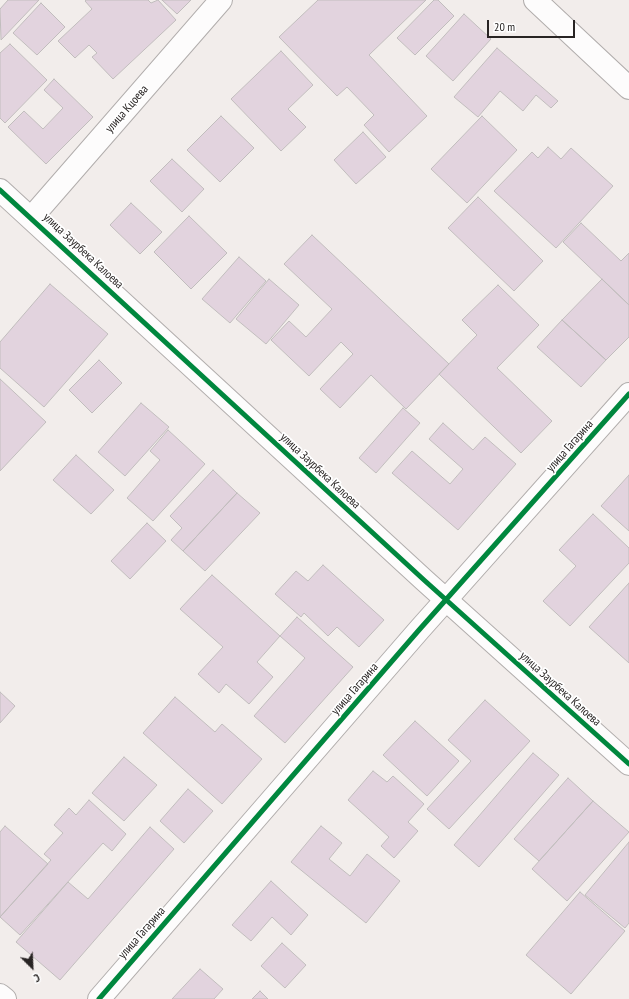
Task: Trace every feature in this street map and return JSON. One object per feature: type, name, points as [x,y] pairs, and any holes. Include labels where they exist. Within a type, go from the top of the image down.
[{"type":"street","name":"улица Кцоева","points":[[32,217],[222,0]]},
{"type":"street","points":[[535,0],[629,88]]},
{"type":"street","name":"улица Заурбека Калоева","points":[[0,190],[32,217],[447,600],[629,764]]},
{"type":"street","name":"улица Гагарина","points":[[98,999],[629,394]]},
{"type":"street","points":[[0,995],[5,999]]},
{"type":"building","points":[[8,0],[39,0],[1,40],[0,9]]},
{"type":"building","points":[[148,0],[151,3],[158,0],[176,20],[113,79],[92,57],[97,53],[89,45],[75,58],[58,41],[92,9],[85,1]]},
{"type":"building","points":[[162,0],[191,0],[177,14]]},
{"type":"building","points":[[318,0],[426,0],[369,55],[427,116],[389,152],[364,125],[374,115],[347,87],[337,96],[279,37]]},
{"type":"building","points":[[434,0],[438,0],[454,16],[415,55],[397,38]]},
{"type":"building","points":[[41,3],[65,27],[37,55],[13,33]]},
{"type":"building","points":[[464,14],[491,39],[453,81],[426,56]]},
{"type":"building","points":[[10,44],[47,80],[5,123],[0,118],[0,53]]},
{"type":"building","points":[[497,48],[558,101],[551,108],[536,95],[523,111],[500,91],[478,117],[454,97]]},
{"type":"building","points":[[281,51],[313,85],[288,109],[306,127],[281,151],[231,99]]},
{"type":"building","points":[[54,79],[93,117],[46,164],[8,127],[24,111],[43,129],[63,108],[44,90]]},
{"type":"building","points":[[221,116],[254,148],[220,182],[187,150]]},
{"type":"building","points":[[482,116],[517,150],[467,203],[431,169]]},
{"type":"building","points":[[363,132],[386,157],[356,184],[334,160]]},
{"type":"building","points":[[548,147],[561,159],[571,148],[613,186],[556,248],[494,191],[532,152],[538,158]]},
{"type":"building","points":[[172,159],[204,189],[182,212],[150,181]]},
{"type":"building","points":[[478,197],[543,261],[514,291],[448,228]]},
{"type":"building","points":[[131,203],[162,232],[140,254],[110,225]]},
{"type":"building","points":[[189,216],[227,253],[191,289],[154,252]]},
{"type":"building","points":[[581,223],[621,261],[629,253],[629,305],[563,242]]},
{"type":"building","points":[[312,235],[449,364],[406,409],[371,375],[340,408],[320,389],[353,354],[341,342],[309,376],[271,340],[289,321],[306,337],[332,309],[284,264]]},
{"type":"building","points":[[239,257],[266,281],[230,323],[202,299]]},
{"type":"building","points":[[269,279],[299,305],[266,344],[236,319]]},
{"type":"building","points":[[602,279],[629,305],[629,337],[606,360],[562,320]]},
{"type":"building","points":[[50,284],[108,334],[44,407],[0,368],[0,342]]},
{"type":"building","points":[[498,285],[539,325],[497,368],[552,421],[521,453],[439,374],[477,335],[462,320]]},
{"type":"building","points":[[562,320],[606,360],[581,387],[537,347]]},
{"type":"building","points":[[99,360],[122,383],[92,413],[69,390]]},
{"type":"building","points":[[0,379],[46,422],[0,471]]},
{"type":"building","points":[[141,403],[169,427],[125,476],[98,452]]},
{"type":"building","points":[[403,408],[420,423],[376,473],[359,458]]},
{"type":"building","points":[[443,423],[473,450],[485,437],[516,464],[458,530],[392,473],[412,451],[450,484],[463,469],[429,439]]},
{"type":"building","points":[[168,430],[205,464],[153,521],[127,498],[160,460],[150,451]]},
{"type":"building","points":[[76,455],[114,490],[91,514],[53,480]]},
{"type":"building","points":[[213,470],[237,493],[183,551],[171,540],[182,528],[170,516]]},
{"type":"building","points":[[629,475],[629,531],[601,506]]},
{"type":"building","points":[[237,493],[260,513],[205,571],[183,551]]},
{"type":"building","points":[[593,514],[629,548],[629,563],[570,626],[543,601],[576,566],[559,550]]},
{"type":"building","points":[[147,523],[166,541],[130,579],[111,561]]},
{"type":"building","points":[[323,565],[384,620],[359,647],[337,627],[328,636],[304,613],[301,617],[275,594],[296,571],[308,581]]},
{"type":"building","points":[[212,575],[280,636],[257,662],[273,677],[249,704],[226,684],[219,693],[198,674],[223,647],[180,609]]},
{"type":"building","points":[[629,583],[629,663],[589,627]]},
{"type":"building","points":[[297,617],[353,667],[285,743],[254,716],[305,658],[280,636]]},
{"type":"building","points":[[0,692],[15,706],[0,723]]},
{"type":"building","points":[[175,697],[215,732],[222,724],[262,759],[222,804],[143,733]]},
{"type":"building","points":[[485,700],[530,741],[449,829],[427,809],[471,761],[448,740]]},
{"type":"building","points":[[415,721],[459,761],[427,796],[383,755]]},
{"type":"building","points":[[533,753],[559,775],[479,867],[454,845]]},
{"type":"building","points":[[124,757],[157,785],[124,821],[92,793]]},
{"type":"building","points":[[373,771],[387,782],[393,776],[424,804],[408,822],[418,831],[394,858],[381,846],[389,837],[348,800]]},
{"type":"building","points":[[568,778],[593,801],[539,861],[514,839]]},
{"type":"building","points":[[188,789],[213,811],[184,843],[160,821]]},
{"type":"building","points":[[89,800],[126,834],[112,851],[103,843],[20,935],[0,917],[51,860],[44,854],[63,833],[54,825],[69,808],[76,815]]},
{"type":"building","points":[[593,801],[629,832],[567,901],[532,869]]},
{"type":"building","points":[[5,826],[48,864],[0,917],[0,832]]},
{"type":"building","points":[[321,826],[342,843],[329,859],[350,876],[367,854],[400,881],[366,923],[291,862]]},
{"type":"building","points":[[150,827],[174,849],[60,980],[16,942],[68,882],[88,899]]},
{"type":"building","points":[[629,842],[629,923],[625,928],[585,895]]},
{"type":"building","points":[[271,881],[308,915],[291,935],[272,917],[251,941],[232,925]]},
{"type":"building","points":[[580,892],[625,931],[571,994],[526,955]]},
{"type":"building","points":[[282,943],[306,965],[285,988],[261,966]]},
{"type":"building","points":[[200,969],[223,989],[214,999],[172,999]]},
{"type":"building","points":[[260,991],[268,999],[252,999]]},
{"type":"cycle path","points":[[0,190],[424,580],[629,764]]},
{"type":"cycle path","points":[[99,999],[419,630],[629,394]]}]
